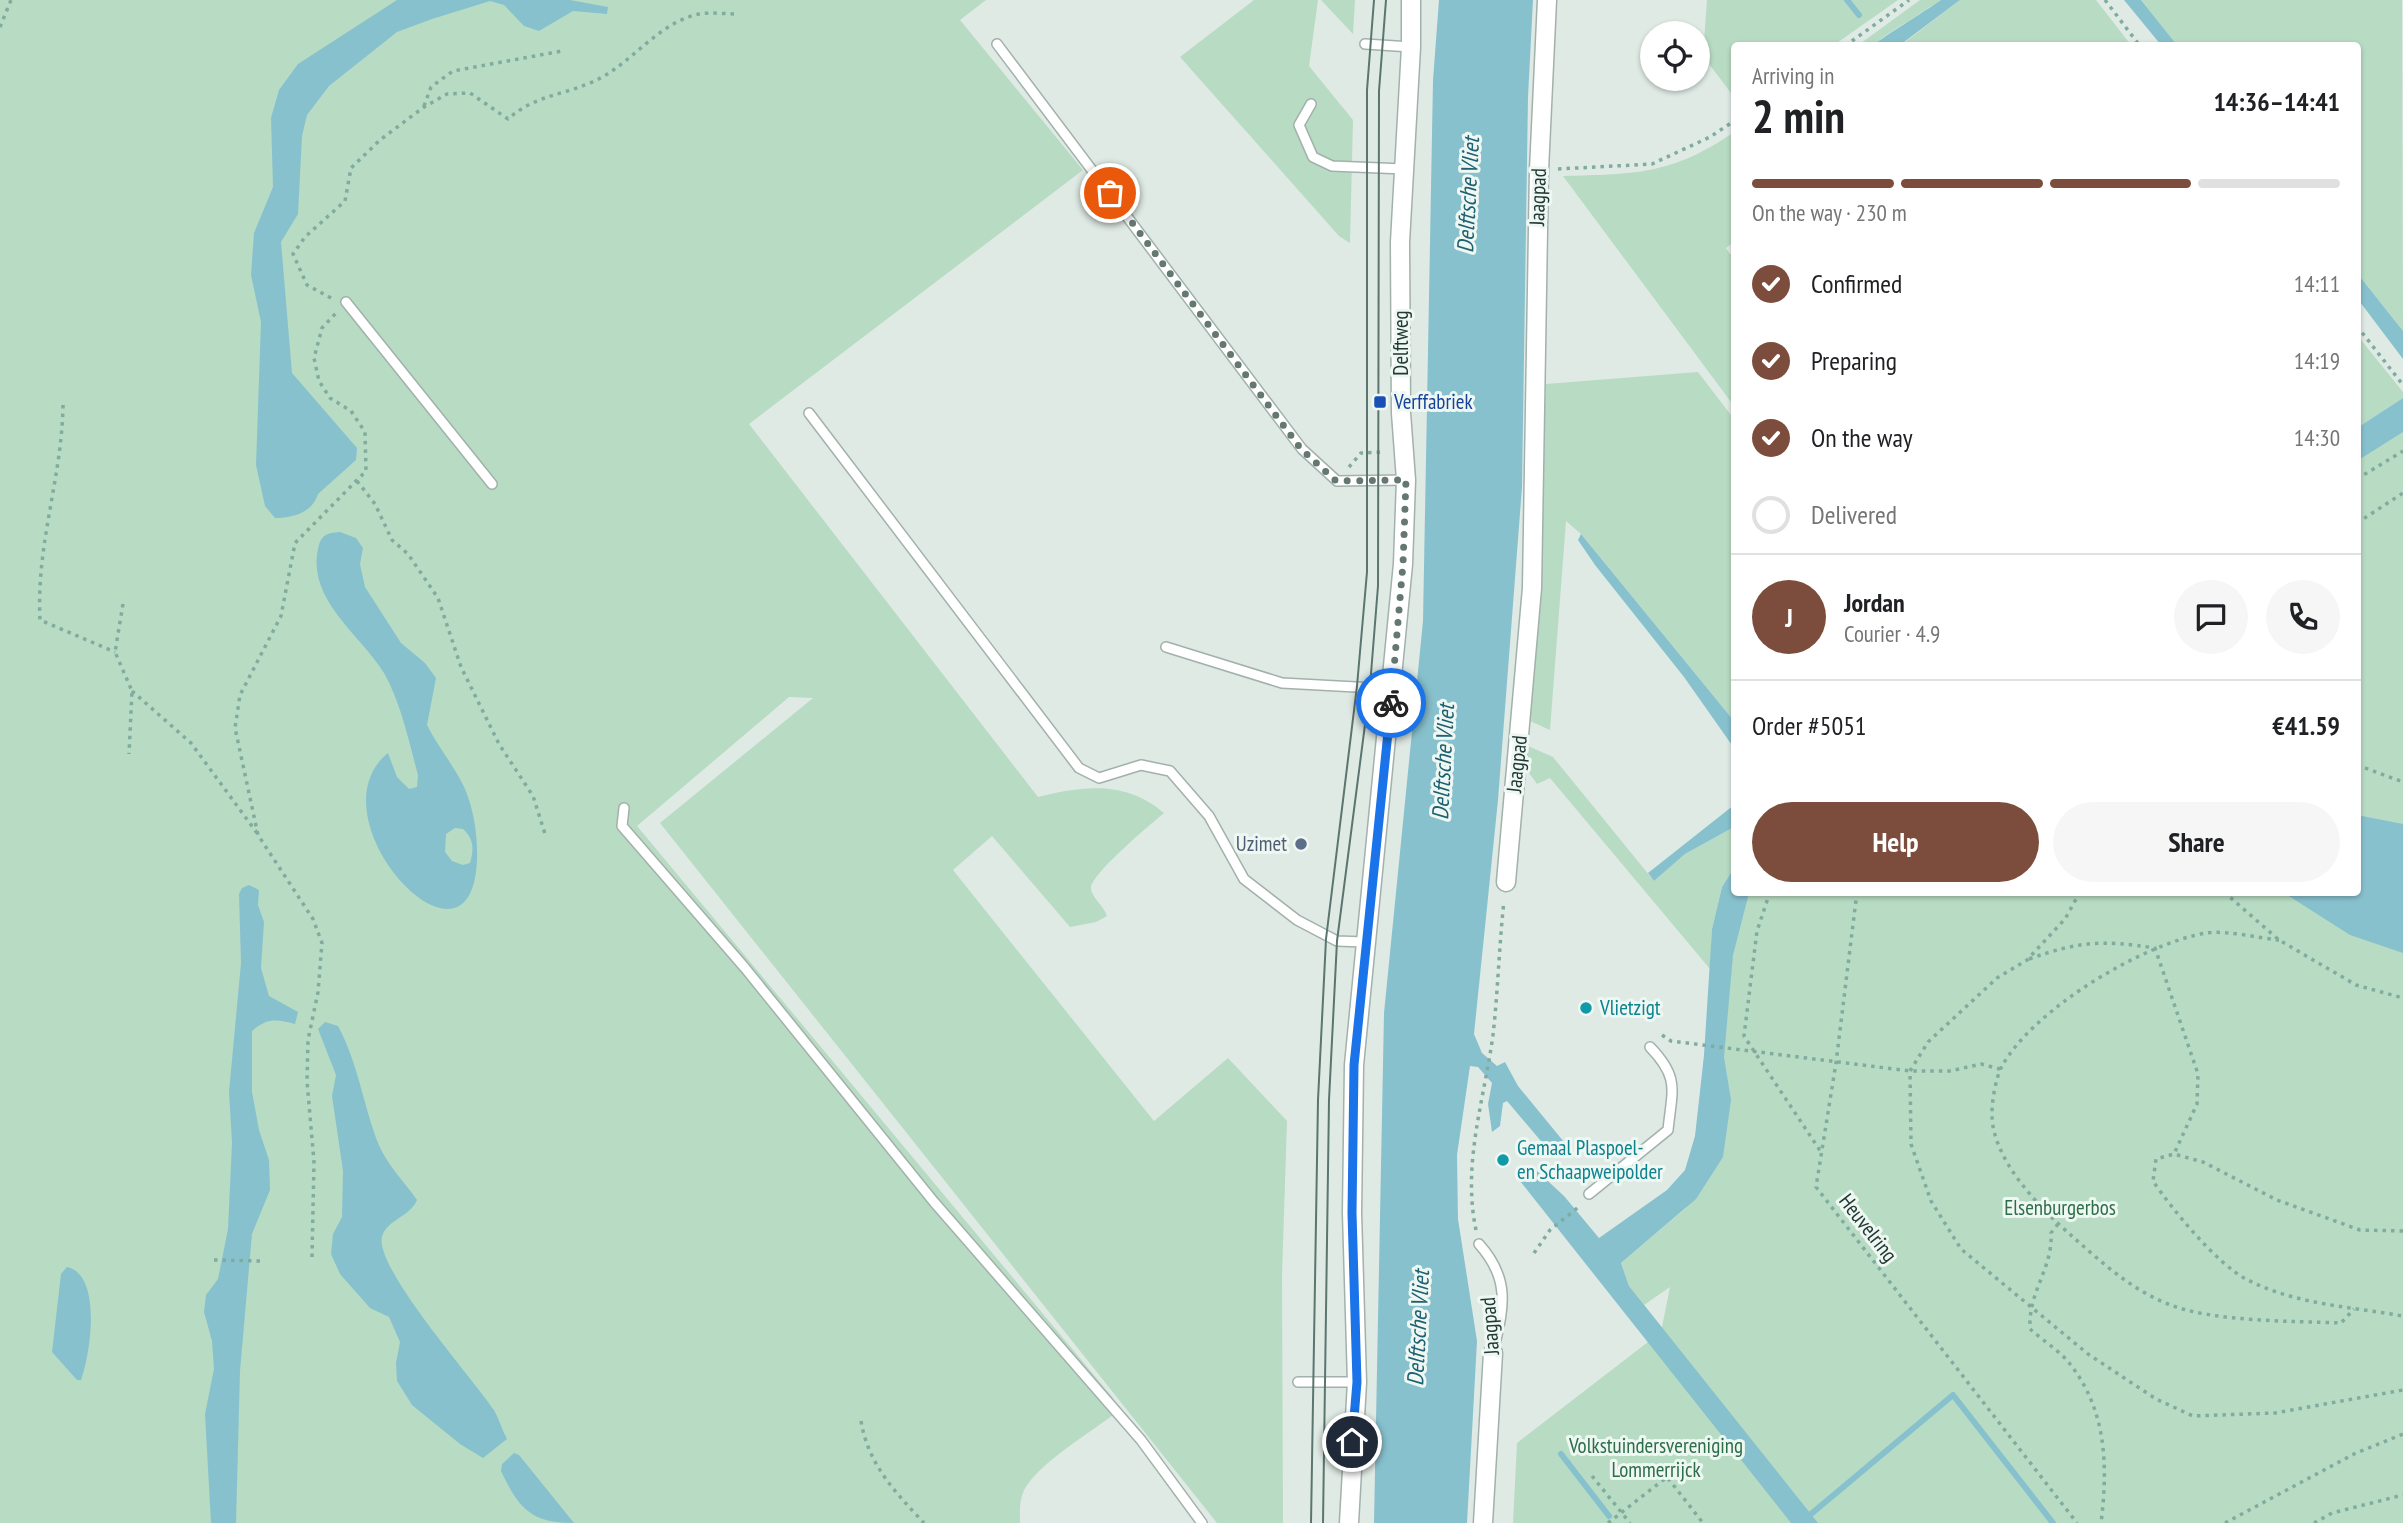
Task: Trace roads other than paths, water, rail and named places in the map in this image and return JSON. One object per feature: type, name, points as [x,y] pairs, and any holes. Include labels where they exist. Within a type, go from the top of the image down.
[{"type":"street","name":"Delftweg","points":[[1349,1523],[1357,1382],[1352,1213],[1354,1065],[1393,689],[1406,480],[1400,242],[1406,169],[1411,47],[1410,0]]},
{"type":"street","name":"Jaagpad","points":[[1506,882],[1532,588],[1539,170],[1546,0]]},
{"type":"street","name":"Jaagpad","points":[[1483,1523],[1493,1353]]},
{"type":"lane","points":[[998,44],[1301,449],[1336,481],[1406,480]]},
{"type":"lane","points":[[1365,44],[1411,47]]},
{"type":"lane","points":[[1311,104],[1299,125],[1313,157],[1332,166],[1406,169]]},
{"type":"lane","points":[[346,302],[492,484]]},
{"type":"lane","points":[[809,413],[1079,768],[1099,778],[1141,765],[1170,771],[1209,816],[1244,879],[1297,920],[1337,940],[1366,942]]},
{"type":"lane","points":[[1166,647],[1282,683],[1393,689]]},
{"type":"lane","points":[[624,808],[622,826],[745,968],[934,1202],[1141,1440],[1202,1523]]},
{"type":"lane","points":[[1589,1194],[1668,1130],[1673,1079],[1664,1062],[1650,1047]]},
{"type":"lane","points":[[1479,1244],[1492,1258],[1502,1280],[1503,1308],[1493,1353]]},
{"type":"lane","points":[[1298,1382],[1357,1382]]},
{"type":"water","points":[[397,0],[570,0],[608,7],[607,14],[573,11],[539,31],[524,26],[504,5],[490,1],[432,19],[397,32],[329,86],[307,115],[302,136],[298,214],[281,242],[292,373],[357,448],[356,460],[318,494],[307,510],[288,517],[275,518],[265,506],[256,465],[261,322],[251,275],[254,233],[273,187],[271,118],[279,90],[298,64]]},
{"type":"water","name":"Delftsche Vliet","points":[[1439,0],[1533,0],[1528,97],[1522,487],[1498,800],[1474,1034],[1482,1053],[1497,1066],[1505,1062],[1518,1086],[1564,1142],[1551,1153],[1507,1101],[1503,1103],[1500,1126],[1492,1132],[1488,1104],[1492,1083],[1478,1067],[1470,1066],[1457,1155],[1458,1219],[1477,1341],[1467,1523],[1374,1523],[1384,1013],[1423,621],[1433,80]]},
{"type":"water","points":[[1941,0],[1960,0],[1904,42],[1878,42]]},
{"type":"water","points":[[2124,0],[2141,0],[2175,42],[2159,42]]},
{"type":"water","points":[[2361,278],[2403,331],[2403,359],[2361,303]]},
{"type":"water","points":[[2403,398],[2403,432],[2361,458],[2361,425]]},
{"type":"water","points":[[340,532],[356,538],[363,548],[360,564],[365,587],[401,643],[425,663],[436,678],[427,725],[465,789],[476,834],[475,878],[463,903],[443,909],[419,898],[396,876],[377,846],[367,812],[369,780],[388,753],[397,777],[409,789],[417,787],[418,775],[404,723],[384,673],[338,616],[320,585],[317,567],[319,544],[328,534]],"holes":[[[455,828],[463,829],[471,840],[472,849],[470,863],[463,865],[452,861],[445,852],[446,834]]]},
{"type":"water","points":[[1581,534],[1731,717],[1731,744],[1684,677],[1578,540]]},
{"type":"water","points":[[1731,807],[1731,829],[1685,854],[1654,881],[1648,873]]},
{"type":"water","points":[[2361,816],[2403,824],[2403,953],[2350,935],[2289,896],[2361,896]]},
{"type":"water","points":[[1731,873],[1731,896],[1748,896],[1733,955],[1724,1057],[1731,1100],[1723,1157],[1696,1199],[1621,1263],[1629,1286],[1818,1523],[1791,1523],[1520,1181],[1537,1171],[1564,1196],[1599,1238],[1667,1190],[1685,1170],[1695,1136],[1704,1055],[1712,929],[1722,887]]},
{"type":"water","points":[[249,885],[259,890],[258,905],[264,922],[261,968],[269,996],[298,1012],[295,1024],[272,1021],[252,1031],[252,1092],[259,1130],[269,1160],[270,1190],[252,1234],[240,1371],[236,1523],[211,1523],[205,1414],[214,1369],[212,1341],[204,1312],[206,1295],[218,1279],[228,1229],[232,1143],[229,1092],[241,963],[239,894],[242,888]]},
{"type":"water","points":[[325,1022],[338,1026],[351,1054],[378,1143],[391,1166],[417,1200],[409,1211],[384,1231],[384,1252],[393,1272],[427,1324],[494,1410],[507,1439],[483,1458],[460,1444],[412,1405],[397,1381],[396,1363],[400,1342],[389,1317],[370,1308],[340,1274],[331,1254],[333,1234],[342,1217],[343,1171],[332,1096],[336,1075],[318,1029]]},
{"type":"water","points":[[67,1267],[78,1273],[86,1285],[90,1300],[90,1336],[81,1380],[77,1380],[52,1352],[61,1274]]},
{"type":"water","points":[[514,1453],[519,1455],[574,1523],[537,1517],[521,1504],[501,1471],[502,1464]]},
{"type":"waterway","points":[[1847,0],[1859,15]]},
{"type":"waterway","points":[[1811,1514],[1953,1395],[2053,1523]]},
{"type":"waterway","points":[[1561,1454],[1609,1516]]},
{"type":"tram line","points":[[1311,1523],[1318,1100],[1326,939],[1357,686],[1367,572],[1367,90],[1374,0]]},
{"type":"tram line","points":[[1323,1523],[1329,1100],[1337,941],[1370,686],[1378,586],[1379,91],[1386,0]]},
{"type":"place","name":"Verffabriek","points":[[1380,402]]},
{"type":"place","name":"Uzimet","points":[[1301,844]]},
{"type":"place","name":"Vlietzigt","points":[[1586,1008]]},
{"type":"place","name":"Gemaal Plaspoel- en Schaapweipolder","points":[[1503,1160]]},
{"type":"park label","name":"Elsenburgerbos","points":[[2060,1208]]},
{"type":"park label","name":"Volkstuindersvereniging Lommerrijck","points":[[1656,1458]]}]
